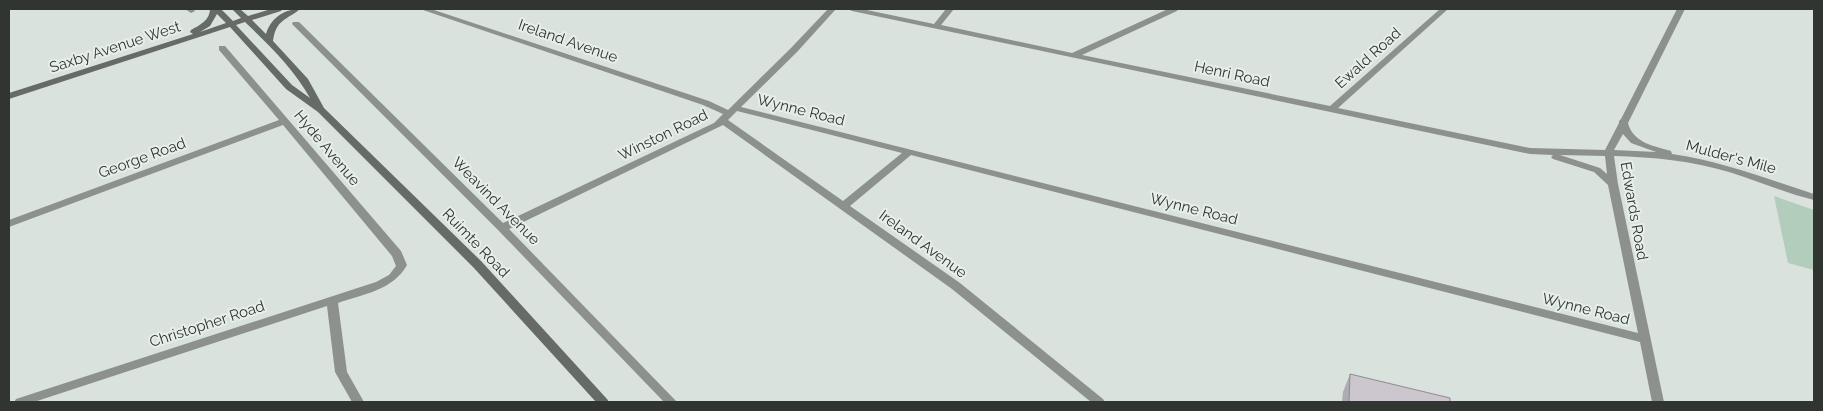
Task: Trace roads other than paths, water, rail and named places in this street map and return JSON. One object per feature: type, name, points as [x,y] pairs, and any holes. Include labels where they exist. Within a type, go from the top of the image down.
[{"type":"main road","name":"Ruimte Road","points":[[215,9],[289,87],[321,110],[477,264],[603,402]]},
{"type":"main road","points":[[181,40],[207,24],[215,9]]},
{"type":"main road","name":"Ruimte Road","points":[[236,9],[269,41],[305,81],[321,110]]},
{"type":"main road","name":"Saxby Avenue West","points":[[9,96],[278,9]]},
{"type":"main road","points":[[269,41],[273,25],[284,15],[296,9]]},
{"type":"street","name":"Ireland Avenue","points":[[424,9],[706,103],[729,114],[844,206],[956,286],[1098,402]]},
{"type":"street","name":"Winston Road","points":[[502,228],[704,132],[729,114],[794,50],[832,9]]},
{"type":"street","name":"Henri Road","points":[[852,9],[1530,151],[1562,153],[1609,152]]},
{"type":"street","points":[[936,26],[950,9]]},
{"type":"street","points":[[1074,55],[1174,9]]},
{"type":"street","name":"Ewald Road","points":[[1332,109],[1444,9]]},
{"type":"street","name":"Edwards Road","points":[[1658,402],[1613,184],[1609,152],[1681,9]]},
{"type":"street","name":"Weavind Avenue","points":[[296,24],[502,228],[671,402]]},
{"type":"street","name":"Hyde Avenue","points":[[222,48],[397,254],[402,265],[399,270]]},
{"type":"street","name":"Wynne Road","points":[[729,114],[1012,177],[1644,339]]},
{"type":"street","name":"George Road","points":[[9,224],[285,121]]},
{"type":"street","points":[[1623,121],[1626,133],[1639,142],[1687,159]]},
{"type":"street","points":[[1530,151],[1586,166],[1603,174],[1613,184]]},
{"type":"street","name":"Mulder's Mile","points":[[1609,152],[1687,159],[1725,168],[1814,197]]},
{"type":"street","points":[[844,206],[908,153]]},
{"type":"street","name":"Christopher Road","points":[[20,402],[38,399],[380,285],[392,278],[399,270]]},
{"type":"street","points":[[332,300],[341,372],[358,402]]}]
